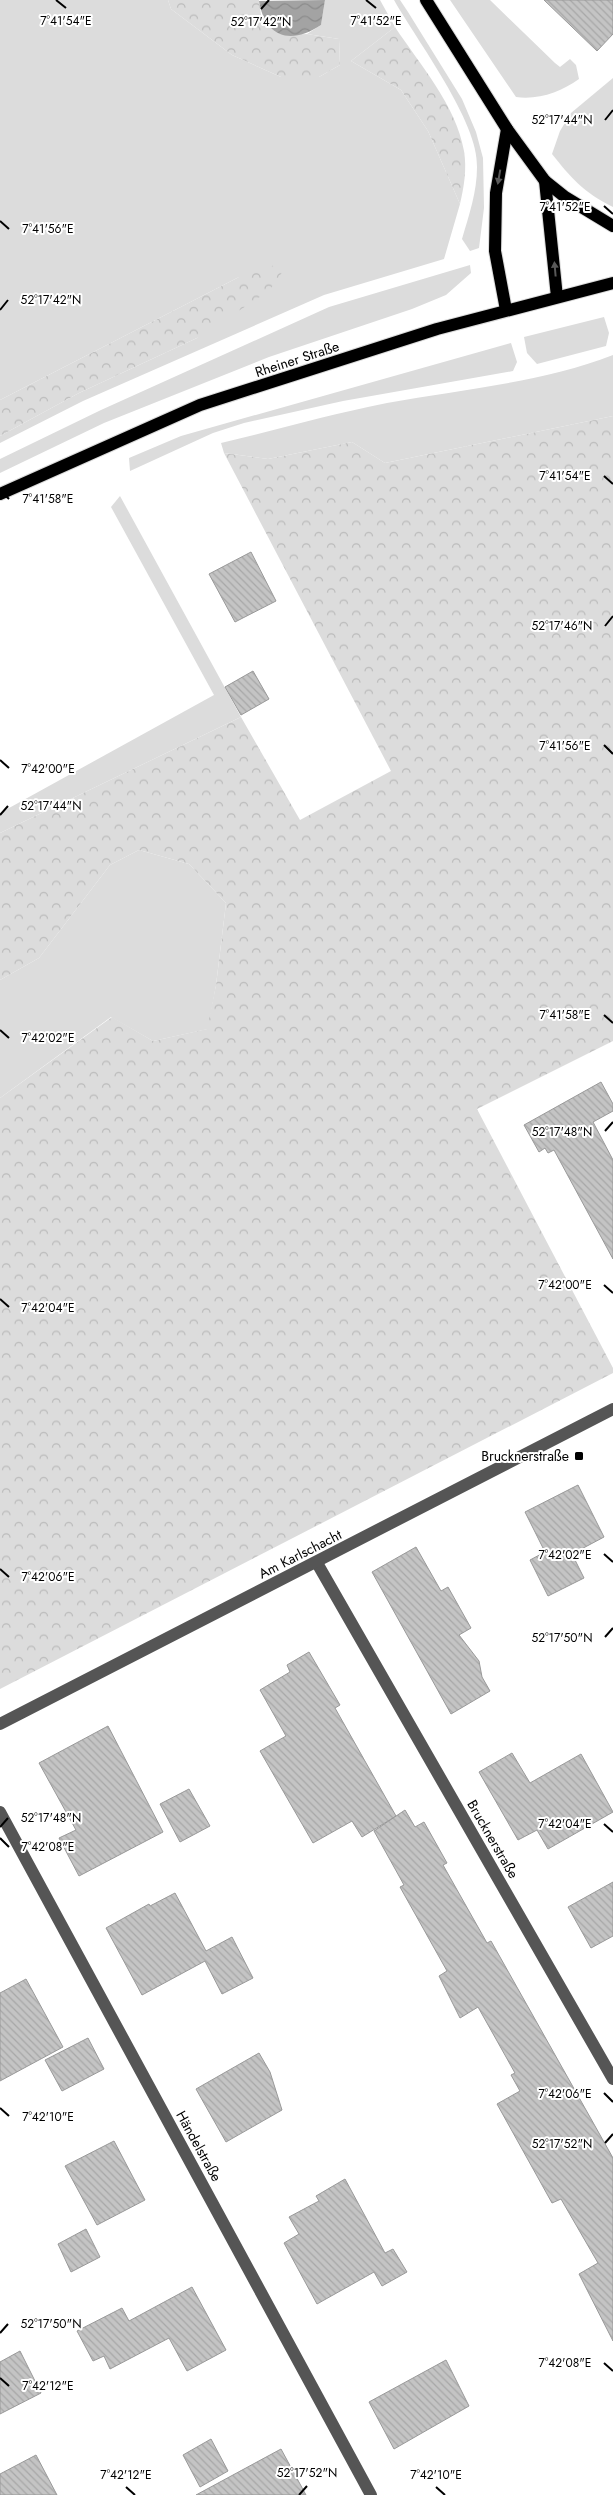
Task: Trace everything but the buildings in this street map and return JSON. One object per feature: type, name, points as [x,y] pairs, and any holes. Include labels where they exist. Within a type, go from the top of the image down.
[{"type":"main road","points":[[426,0],[507,129],[545,181],[565,197],[613,226]]},
{"type":"main road","points":[[506,310],[495,252],[496,193],[507,129]]},
{"type":"main road","points":[[545,181],[557,297]]},
{"type":"main road","name":"Rheiner Straße","points":[[0,494],[200,405],[437,329],[613,283]]},
{"type":"street","name":"Am Karlschacht","points":[[0,1724],[317,1563],[613,1409]]},
{"type":"street","name":"Brucknerstraße","points":[[317,1563],[613,2079]]},
{"type":"street","name":"Händelstraße","points":[[0,1812],[371,2495]]},
{"type":"green space","points":[[0,0],[168,0],[171,9],[232,55],[281,77],[319,77],[340,65],[339,39],[307,34],[321,25],[325,0],[380,0],[395,27],[351,61],[401,90],[428,131],[460,204],[444,259],[324,295],[83,401],[0,443],[0,436],[79,393],[197,338],[239,277],[0,400]]},
{"type":"green space","points":[[168,0],[259,0],[261,15],[284,35],[307,34],[339,39],[340,65],[319,77],[281,77],[232,55],[171,9]]},
{"type":"green space","points":[[394,0],[400,0],[408,12],[462,99],[476,132],[483,158],[484,208],[479,248],[470,251],[462,239],[476,185],[475,149],[458,105]]},
{"type":"green space","points":[[450,0],[490,0],[560,67],[570,59],[576,65],[579,79],[565,88],[549,94],[525,98],[516,97]]},
{"type":"green space","points":[[395,27],[436,86],[460,134],[465,164],[464,185],[460,204],[428,131],[401,90],[351,61]]},
{"type":"green space","points":[[613,78],[613,207],[594,196],[579,184],[552,154],[560,131],[571,113]]},
{"type":"green space","points":[[281,263],[283,271],[269,291],[197,338],[79,393],[0,436],[0,400],[239,277]]},
{"type":"green space","points":[[470,265],[471,273],[446,295],[412,309],[269,357],[104,423],[0,473],[0,459],[101,410],[329,307]]},
{"type":"green space","points":[[604,317],[609,333],[606,346],[537,364],[527,353],[524,337]]},
{"type":"green space","points":[[511,343],[517,362],[513,371],[343,401],[244,423],[213,433],[130,471],[129,458],[181,436]]},
{"type":"green space","points":[[613,355],[613,416],[385,463],[352,442],[268,459],[224,453],[221,443],[366,407],[530,379],[586,365]]},
{"type":"green space","points":[[613,416],[613,1041],[477,1109],[613,1368],[613,1373],[0,1689],[0,1098],[112,1017],[153,1041],[207,1029],[216,985],[226,903],[189,864],[139,850],[110,865],[39,958],[0,980],[0,833],[241,717],[300,820],[391,771],[224,453],[268,459],[352,442],[385,463]]},
{"type":"green space","points":[[120,496],[241,717],[0,833],[0,813],[214,695],[111,507]]},
{"type":"green space","points":[[139,850],[189,864],[226,903],[216,985],[208,1029],[153,1041],[111,1017],[0,1098],[0,980],[39,958],[110,865]]},
{"type":"water","points":[[325,0],[321,25],[300,35],[290,36],[273,30],[262,13],[259,1]]},
{"type":"place","name":"Brucknerstraße","points":[[579,1456]]}]
